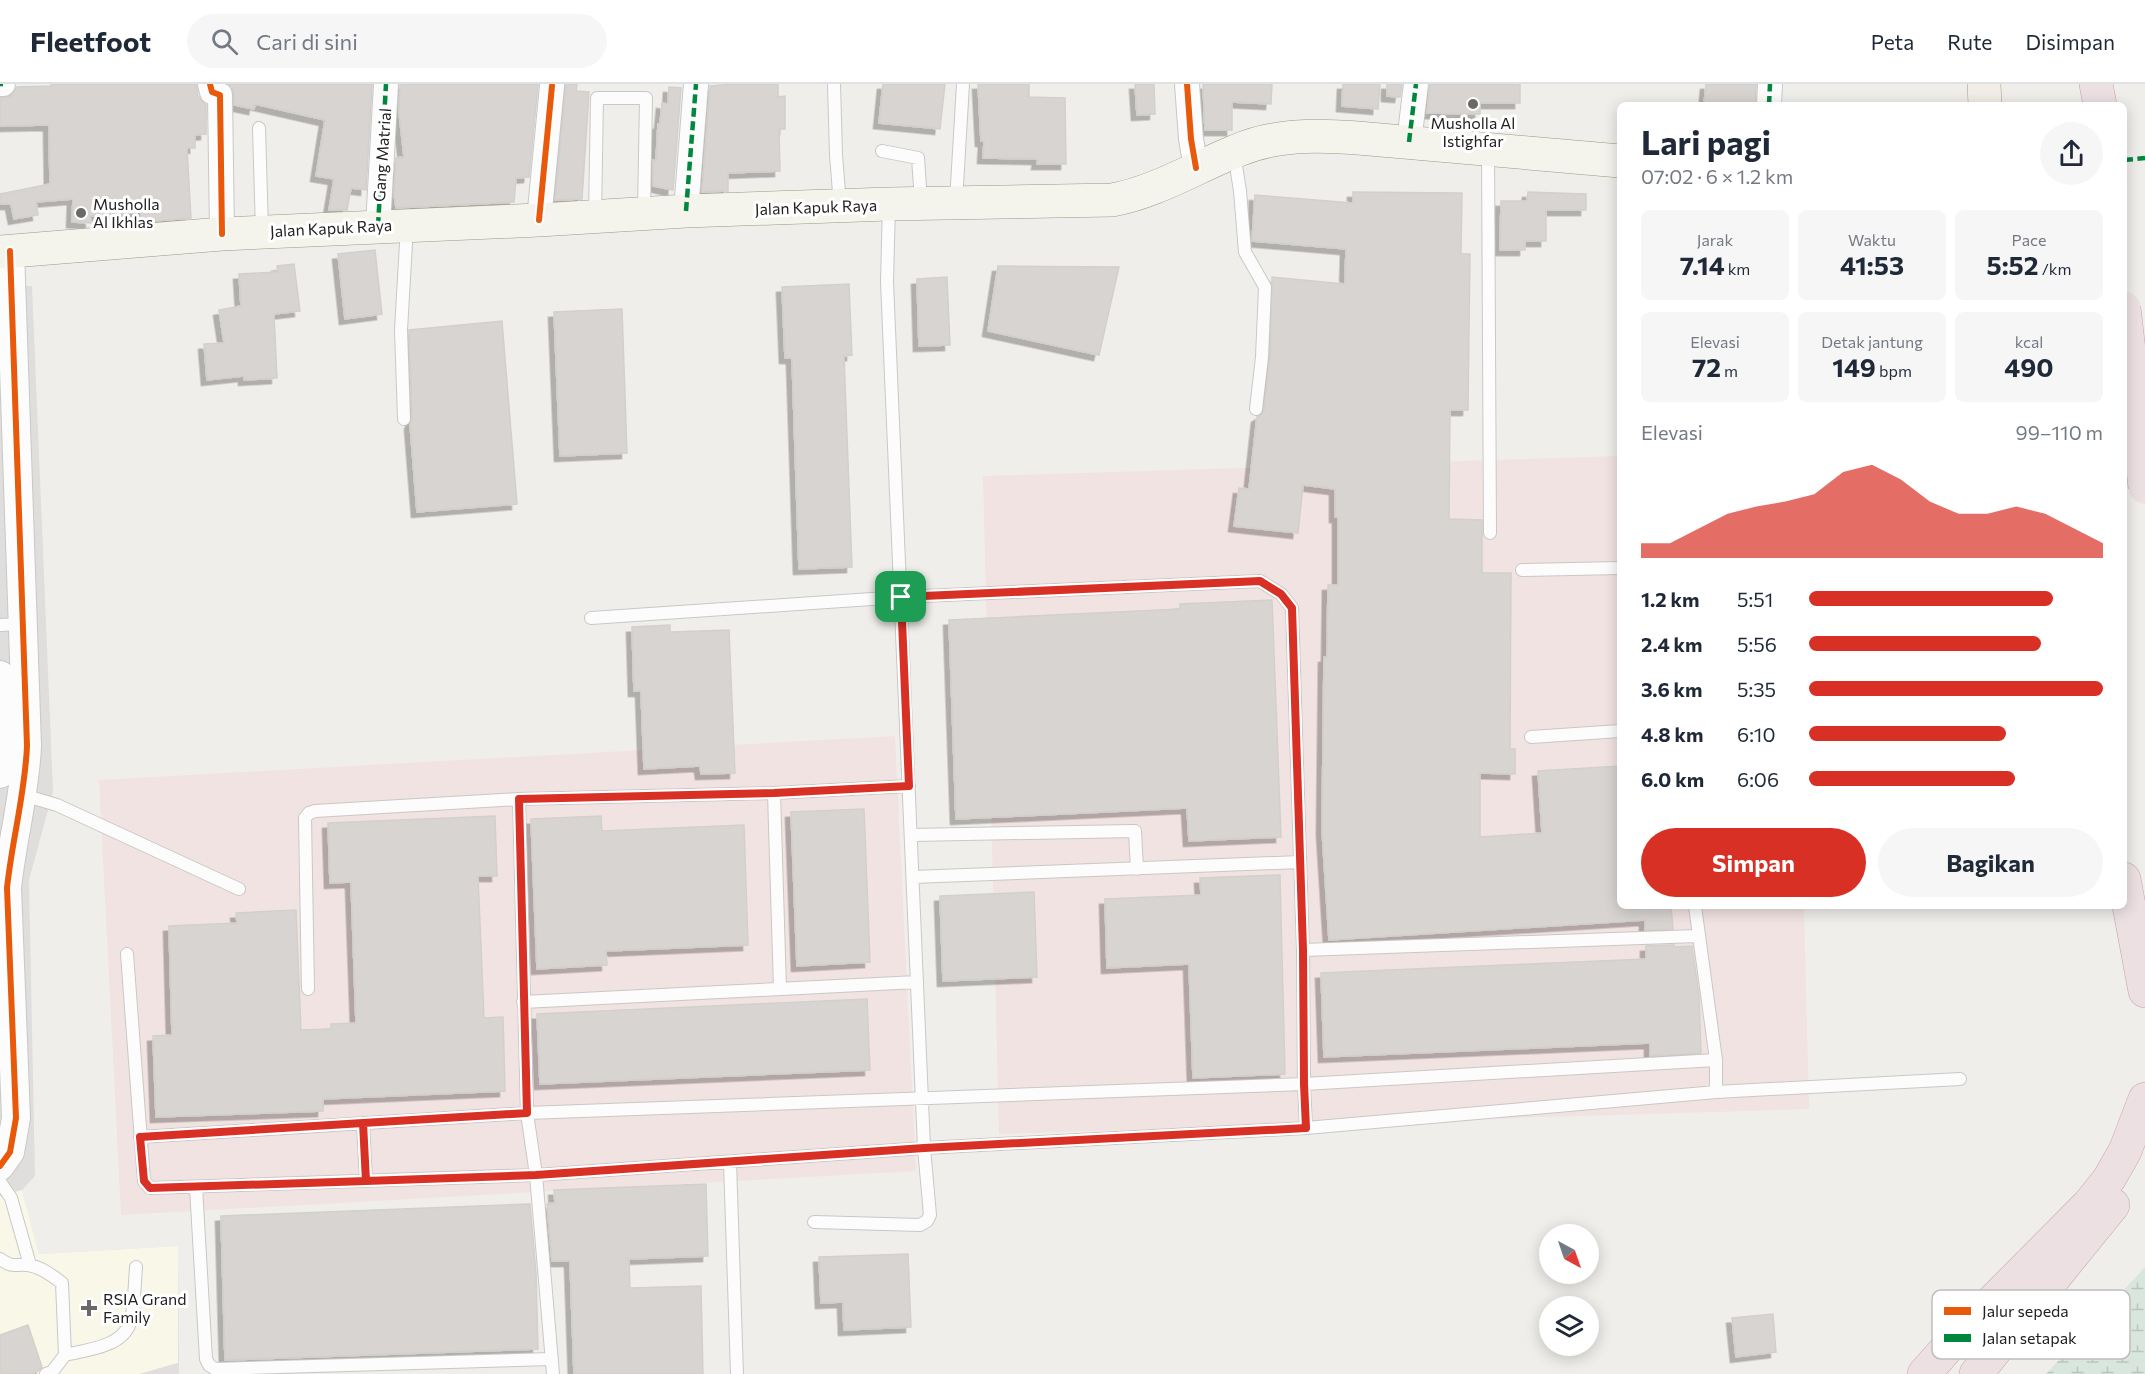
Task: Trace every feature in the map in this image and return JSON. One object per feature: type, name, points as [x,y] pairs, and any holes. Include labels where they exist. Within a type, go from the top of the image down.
[{"type":"highway","points":[[2096,84],[2099,102]]},
{"type":"highway","points":[[2127,334],[2145,487]]},
{"type":"highway","points":[[2127,895],[2145,991]]},
{"type":"highway","points":[[2004,1290],[2089,1204],[2109,1179],[2129,1142],[2145,1100]]},
{"type":"highway","points":[[2018,1290],[2140,1168]]},
{"type":"highway","points":[[2043,1290],[2140,1168]]},
{"type":"highway","points":[[1924,1374],[1937,1359]]},
{"type":"highway","points":[[1947,1374],[1960,1359]]},
{"type":"highway","points":[[1976,1374],[1988,1359]]},
{"type":"main road","points":[[1984,84],[1985,102]]},
{"type":"main road","name":"Jalan Kapuk Raya","points":[[5,264],[222,234],[840,205],[1112,200],[1143,193],[1258,143],[1291,136],[1318,135],[1617,161]]},
{"type":"main road","points":[[2127,404],[2145,403]]},
{"type":"street","points":[[210,84],[212,92],[220,95],[222,234]]},
{"type":"street","name":"Gang Matrial","points":[[386,84],[392,225]]},
{"type":"street","points":[[686,211],[696,84]]},
{"type":"street","points":[[1187,84],[1191,139],[1196,168]]},
{"type":"street","points":[[1409,142],[1416,84]]},
{"type":"street","points":[[1769,102],[1770,84]]},
{"type":"street","points":[[539,220],[552,86]]},
{"type":"street","points":[[0,1166],[10,1152],[16,1118],[7,888],[23,795],[27,746],[11,625],[5,264]]},
{"type":"street","points":[[0,675],[4,747],[0,774]]},
{"type":"lane","points":[[834,84],[840,205]]},
{"type":"lane","points":[[956,204],[963,84]]},
{"type":"lane","points":[[595,217],[597,98],[646,98],[644,214]]},
{"type":"lane","points":[[259,128],[263,232]]},
{"type":"lane","points":[[1488,150],[1490,533]]},
{"type":"lane","points":[[814,1222],[920,1225],[927,1221],[930,1215],[924,1148],[887,282],[918,158],[882,152]]},
{"type":"lane","points":[[1234,152],[1245,252],[1265,287],[1262,357],[1256,409]]},
{"type":"lane","points":[[392,225],[401,330],[404,419]]},
{"type":"lane","points":[[1522,570],[1617,568]]},
{"type":"lane","points":[[591,618],[901,597],[1260,581],[1281,594],[1292,608],[1306,1128]]},
{"type":"lane","points":[[1531,737],[1617,731]]},
{"type":"lane","points":[[308,989],[305,818],[309,813],[326,810],[519,799],[774,793],[909,786]]},
{"type":"lane","points":[[774,793],[780,989]]},
{"type":"lane","points":[[23,795],[57,805],[239,889]]},
{"type":"lane","points":[[519,799],[527,1113],[536,1175],[553,1374]]},
{"type":"lane","points":[[911,835],[1135,831],[1137,869]]},
{"type":"lane","points":[[913,877],[1300,862]]},
{"type":"lane","points":[[1695,909],[1697,936],[1716,1060],[1716,1092]]},
{"type":"lane","points":[[1303,950],[1697,936]]},
{"type":"lane","points":[[127,954],[144,1181],[150,1188],[536,1175],[924,1148],[1306,1128],[1716,1092],[1960,1079]]},
{"type":"lane","points":[[523,1002],[917,982]]},
{"type":"lane","points":[[140,1137],[527,1113],[1304,1084],[1716,1060]]},
{"type":"lane","points":[[363,1123],[366,1181]]},
{"type":"lane","points":[[730,1162],[737,1374]]},
{"type":"lane","points":[[0,1182],[11,1197],[30,1265]]},
{"type":"lane","points":[[196,1187],[206,1359],[215,1369],[552,1359]]},
{"type":"lane","points":[[0,1259],[10,1266],[30,1265],[52,1275],[62,1283],[65,1355]]},
{"type":"lane","points":[[46,1374],[52,1372],[65,1355],[107,1345],[120,1337],[130,1324],[136,1267]]},
{"type":"shaded area","points":[[0,286],[32,286],[53,792],[29,880],[35,1176],[22,1190],[39,1254],[178,1246],[179,1374],[0,1374]]},
{"type":"shaded area","points":[[1617,456],[1617,909],[1804,909],[1809,1109],[999,1134],[983,476]]},
{"type":"shaded area","points":[[895,736],[916,1171],[121,1215],[99,780]]},
{"type":"shaded area","name":"RSIA Grand Family","points":[[22,1190],[39,1254],[178,1246],[178,1363],[140,1374],[0,1374],[0,1196]]},
{"type":"shaded area","points":[[178,1363],[179,1374],[140,1374]]},
{"type":"green space","points":[[2145,1267],[2145,1374],[2046,1374],[2060,1359],[2130,1359],[2130,1290],[2124,1290]]},
{"type":"building","points":[[51,84],[196,84],[198,96],[206,105],[206,134],[195,135],[195,148],[187,148],[191,218],[141,222],[141,212],[90,216],[91,223],[72,222],[73,199],[36,202],[38,215],[14,219],[11,204],[0,204],[0,194],[50,184],[49,125],[0,126],[0,98],[11,96],[17,87],[51,86]]},
{"type":"building","points":[[228,84],[372,84],[366,190],[351,188],[347,210],[329,210],[334,179],[316,176],[325,120],[255,104],[254,109],[234,105],[232,87]]},
{"type":"building","points":[[400,84],[538,84],[529,177],[516,178],[514,202],[396,208],[394,194],[396,158],[404,157],[399,112]]},
{"type":"building","points":[[566,84],[577,84],[576,91],[589,92],[582,199],[555,200]]},
{"type":"building","points":[[778,84],[778,97],[785,96],[785,129],[779,129],[780,171],[728,173],[728,191],[702,192],[710,86]]},
{"type":"building","points":[[883,84],[945,84],[940,129],[879,123]]},
{"type":"building","points":[[978,84],[1029,84],[1029,97],[1065,98],[1066,164],[1037,164],[1038,159],[983,158],[984,141],[981,141]]},
{"type":"building","points":[[1135,84],[1154,84],[1155,114],[1137,115]]},
{"type":"building","points":[[1203,84],[1272,84],[1271,104],[1232,102],[1232,130],[1205,130]]},
{"type":"building","points":[[1343,84],[1380,84],[1378,109],[1342,106]]},
{"type":"building","points":[[1387,84],[1402,84],[1400,97],[1387,96]]},
{"type":"building","points":[[1430,84],[1520,84],[1520,103],[1480,103],[1480,114],[1427,113]]},
{"type":"building","points":[[1706,84],[1756,84],[1755,102],[1704,102]]},
{"type":"building","points":[[669,87],[681,88],[673,190],[653,186],[653,160],[656,161],[658,124],[660,124],[662,103],[668,104]]},
{"type":"building","points":[[1353,192],[1462,193],[1461,254],[1470,254],[1468,410],[1450,410],[1449,519],[1482,520],[1482,573],[1511,573],[1510,749],[1515,749],[1515,774],[1480,773],[1480,837],[1542,833],[1538,771],[1617,766],[1617,909],[1671,909],[1673,929],[1645,930],[1645,920],[1329,940],[1322,830],[1324,657],[1327,657],[1328,585],[1338,585],[1338,517],[1335,517],[1335,489],[1303,485],[1298,533],[1234,526],[1239,488],[1249,489],[1257,417],[1264,410],[1270,357],[1272,277],[1345,284],[1346,249],[1252,241],[1255,195],[1353,203]]},
{"type":"building","points":[[1528,192],[1586,194],[1586,210],[1546,210],[1546,241],[1525,241],[1525,250],[1500,250],[1501,201],[1527,201]]},
{"type":"building","points":[[375,250],[382,314],[345,319],[338,254]]},
{"type":"building","points":[[294,264],[300,311],[274,314],[277,378],[244,380],[244,376],[207,380],[204,344],[224,343],[219,310],[241,306],[239,274],[278,272],[277,266]]},
{"type":"building","points":[[998,266],[1119,267],[1099,355],[988,331]]},
{"type":"building","points":[[947,277],[950,345],[919,346],[917,279]]},
{"type":"building","points":[[849,284],[852,355],[844,356],[852,567],[799,569],[792,358],[785,358],[782,287]]},
{"type":"building","points":[[622,309],[627,453],[560,456],[554,312]]},
{"type":"building","points":[[502,321],[517,504],[417,512],[410,424],[412,419],[409,330]]},
{"type":"building","points":[[1272,600],[1281,837],[1189,841],[1187,808],[956,819],[949,620],[1180,609],[1180,604]]},
{"type":"building","points":[[670,625],[670,632],[729,630],[735,773],[701,774],[700,766],[644,769],[641,691],[634,691],[632,627]]},
{"type":"building","points":[[864,809],[870,962],[797,966],[791,812]]},
{"type":"building","points":[[495,816],[497,876],[478,876],[484,1018],[503,1017],[505,1091],[323,1099],[323,1111],[156,1117],[153,1036],[172,1035],[169,926],[237,923],[236,913],[296,910],[301,1030],[331,1029],[331,1024],[356,1023],[351,882],[330,883],[328,823]]},
{"type":"building","points":[[601,816],[602,831],[744,825],[748,945],[606,951],[607,965],[537,969],[531,819]]},
{"type":"building","points":[[1280,875],[1285,1074],[1193,1078],[1189,964],[1107,968],[1105,899],[1201,895],[1200,878]]},
{"type":"building","points":[[1034,892],[1037,977],[943,981],[940,896]]},
{"type":"building","points":[[1674,945],[1674,947],[1692,946],[1699,996],[1701,1053],[1650,1056],[1650,1043],[1324,1057],[1321,973],[1646,959],[1646,946]]},
{"type":"building","points":[[867,999],[870,1070],[540,1084],[537,1014]]},
{"type":"building","points":[[706,1184],[708,1256],[629,1259],[630,1288],[701,1286],[703,1374],[574,1374],[570,1261],[552,1261],[547,1204],[555,1203],[554,1190]]},
{"type":"building","points":[[530,1204],[536,1273],[538,1349],[225,1360],[221,1216]]},
{"type":"building","points":[[908,1254],[911,1327],[844,1330],[843,1302],[821,1303],[819,1257]]},
{"type":"building","points":[[1773,1314],[1776,1352],[1736,1357],[1732,1318]]},
{"type":"building","points":[[28,1325],[42,1367],[31,1374],[0,1374],[0,1335]]},
{"type":"marked path","points":[[378,226],[386,84]]},
{"type":"marked path","points":[[686,211],[696,84]]},
{"type":"marked path","points":[[1409,142],[1416,84]]},
{"type":"marked path","points":[[1769,102],[1770,84]]},
{"type":"marked path","points":[[2127,160],[2145,158]]},
{"type":"cycle path","points":[[210,84],[212,92],[220,95],[222,234]]},
{"type":"cycle path","points":[[1187,84],[1191,139],[1196,168]]},
{"type":"cycle path","points":[[539,220],[552,86]]},
{"type":"cycle path","points":[[0,1166],[10,1152],[16,1118],[7,888],[24,782],[27,746],[10,251]]},
{"type":"place","name":"Musholla Al Istighfar","points":[[1473,104]]},
{"type":"place","name":"Musholla Al Ikhlas","points":[[81,213]]},
{"type":"place","name":"RSIA Grand Family","points":[[89,1308]]},
{"type":"route","points":[[901,597],[909,786],[774,793],[519,799],[527,1113],[363,1123],[366,1181],[150,1188],[146,1186],[140,1137],[363,1123],[366,1181],[536,1175],[924,1148],[1306,1128],[1292,608],[1281,594],[1260,581],[901,597]]}]
